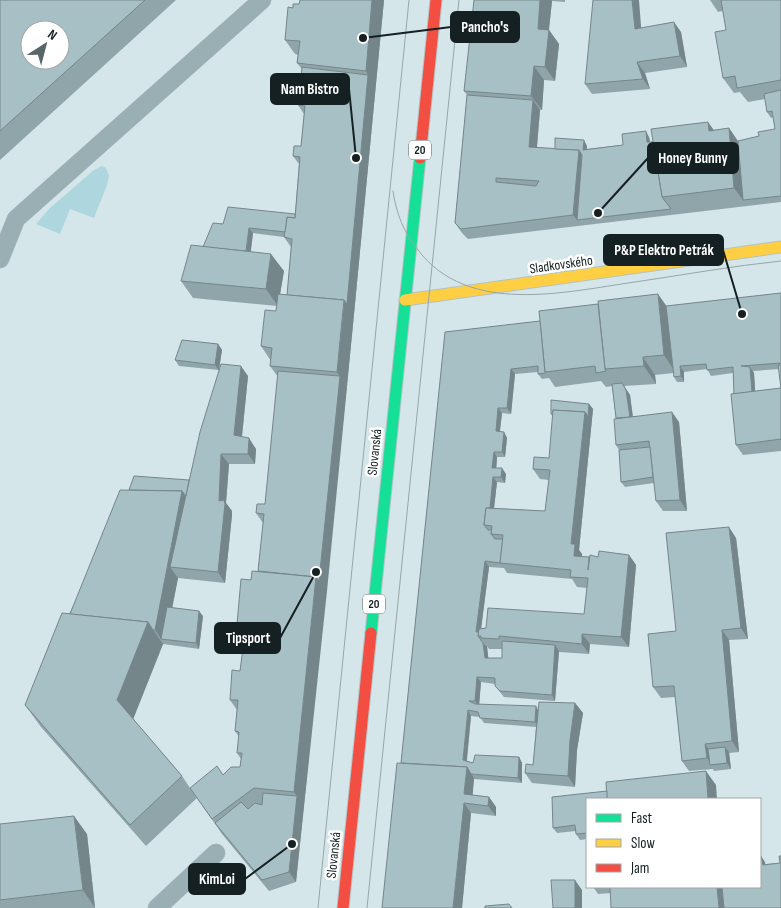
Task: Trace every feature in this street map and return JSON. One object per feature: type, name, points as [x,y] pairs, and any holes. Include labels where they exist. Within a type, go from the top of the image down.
[{"type":"main road","name":"Slovanská","points":[[343,908],[436,0]]},
{"type":"main road","name":"Sladkovského","points":[[405,300],[781,247]]},
{"type":"lane","points":[[0,259],[16,219],[262,0]]},
{"type":"lane","points":[[157,908],[173,890],[216,852]]},
{"type":"shaded area","points":[[102,166],[106,168],[109,176],[94,218],[70,209],[60,234],[36,224],[50,208],[94,170]]},
{"type":"building","points":[[0,0],[145,0],[70,68],[70,20],[20,20],[20,70],[68,70],[0,131]]},
{"type":"building","points":[[300,0],[372,0],[366,71],[297,63],[300,41],[285,40],[288,7],[293,8],[293,4],[299,4]]},
{"type":"building","points":[[474,0],[540,0],[538,29],[549,30],[545,67],[534,66],[531,96],[464,91]]},
{"type":"building","points":[[593,0],[632,0],[635,29],[674,22],[680,56],[637,62],[643,79],[585,84]]},
{"type":"building","points":[[721,0],[781,0],[781,80],[737,88],[735,76],[723,78],[715,32],[726,30]]},
{"type":"building","points":[[302,67],[368,75],[347,304],[344,300],[287,295],[292,239],[284,237],[287,217],[295,218],[300,157],[293,156],[294,146],[301,146],[305,106],[298,105]]},
{"type":"building","points":[[781,90],[781,196],[743,200],[738,141],[759,136],[758,132],[775,129],[772,111],[767,112],[764,94]]},
{"type":"building","points":[[467,95],[533,100],[529,147],[579,150],[573,215],[461,229],[455,223]],"holes":[[[496,178],[539,181],[536,186],[496,182]]]},
{"type":"building","points":[[708,122],[709,131],[729,128],[734,188],[662,197],[651,129]]},
{"type":"building","points":[[646,131],[647,142],[653,142],[662,197],[671,209],[577,220],[582,155],[579,150],[555,149],[555,138],[584,140],[583,150],[623,145],[622,134]]},
{"type":"building","points":[[228,207],[295,214],[295,218],[287,217],[285,232],[249,228],[246,251],[203,247],[213,223],[223,224]]},
{"type":"building","points":[[191,245],[271,254],[266,289],[181,281]]},
{"type":"building","points":[[781,293],[781,363],[741,366],[750,367],[752,392],[734,394],[733,367],[707,370],[706,364],[680,366],[681,376],[674,377],[666,306]]},
{"type":"building","points":[[278,294],[344,300],[337,372],[270,366],[272,348],[261,346],[265,310],[276,311]]},
{"type":"building","points":[[658,294],[664,355],[643,357],[644,366],[605,369],[598,301]]},
{"type":"building","points":[[598,304],[606,371],[596,373],[595,366],[545,372],[539,311]]},
{"type":"building","points":[[540,321],[545,373],[538,374],[538,366],[511,369],[507,408],[498,408],[496,431],[504,432],[502,452],[494,452],[492,468],[502,468],[501,477],[493,477],[490,508],[486,508],[484,525],[488,530],[492,530],[491,534],[495,539],[503,539],[500,563],[485,561],[476,632],[479,632],[478,636],[483,643],[485,658],[502,658],[502,641],[555,645],[552,695],[500,691],[495,686],[495,678],[477,677],[475,701],[469,701],[475,704],[536,706],[535,722],[480,718],[478,712],[468,710],[463,760],[473,763],[475,755],[519,757],[518,778],[471,774],[467,767],[401,763],[445,332]]},
{"type":"building","points":[[182,340],[218,344],[215,365],[175,360]]},
{"type":"building","points":[[221,364],[241,366],[234,435],[249,438],[248,454],[221,454],[219,501],[224,500],[225,504],[218,572],[170,567],[200,432]]},
{"type":"building","points":[[778,365],[781,365],[781,388]]},
{"type":"building","points":[[278,371],[340,376],[319,581],[316,577],[258,571],[264,514],[256,513],[257,504],[265,504]]},
{"type":"building","points":[[622,383],[626,390],[630,417],[616,418],[612,384]]},
{"type":"building","points":[[781,388],[781,439],[736,445],[731,394]]},
{"type":"building","points":[[551,400],[589,404],[588,417],[585,412],[553,410],[553,414],[551,414]]},
{"type":"building","points":[[553,410],[585,412],[571,544],[575,544],[574,556],[589,557],[588,570],[590,555],[598,557],[599,551],[629,555],[621,637],[582,634],[582,644],[499,636],[499,639],[481,638],[481,636],[478,636],[479,629],[486,628],[488,608],[584,614],[588,578],[570,577],[571,570],[500,563],[503,535],[491,534],[492,526],[484,525],[486,508],[545,511],[550,470],[533,469],[534,457],[549,458]]},
{"type":"building","points":[[672,412],[680,500],[656,501],[649,441],[616,445],[614,419]]},
{"type":"building","points":[[650,447],[653,477],[621,482],[619,450]]},
{"type":"building","points":[[134,476],[189,480],[186,496],[182,491],[129,490]]},
{"type":"building","points":[[120,490],[182,491],[155,630],[153,630],[148,622],[70,614]]},
{"type":"building","points":[[729,527],[741,628],[722,630],[732,741],[705,744],[707,758],[682,761],[674,686],[653,687],[648,634],[676,631],[666,533]]},
{"type":"building","points":[[252,571],[316,577],[294,792],[254,788],[212,819],[190,788],[217,766],[223,775],[231,767],[240,767],[242,753],[237,753],[239,732],[235,731],[238,700],[230,700],[232,670],[240,671],[246,625],[237,624],[241,579],[251,580]]},
{"type":"building","points":[[167,607],[199,611],[196,643],[161,639]]},
{"type":"building","points":[[62,613],[148,622],[117,700],[182,776],[130,825],[25,705]]},
{"type":"building","points":[[539,702],[575,703],[568,776],[525,773],[526,764],[533,765]]},
{"type":"building","points":[[725,747],[727,763],[710,765],[708,749]]},
{"type":"building","points":[[397,763],[467,767],[464,794],[489,797],[488,806],[464,803],[453,908],[382,908]]},
{"type":"building","points":[[706,771],[708,798],[607,798],[606,782]]},
{"type":"building","points":[[607,791],[607,798],[586,798],[586,833],[576,834],[575,825],[553,828],[552,797]]},
{"type":"building","points":[[263,793],[297,796],[289,872],[262,880],[215,823],[241,802],[248,809],[255,803],[262,805]]},
{"type":"building","points":[[74,816],[83,890],[0,900],[0,824]]},
{"type":"building","points":[[761,856],[763,865],[780,863],[779,856],[781,856],[781,908],[724,908],[722,888],[761,888]]},
{"type":"building","points":[[551,880],[575,880],[575,908],[553,908]]},
{"type":"building","points":[[610,888],[717,888],[719,908],[611,908]]},
{"type":"building","points":[[509,904],[512,908],[485,908],[485,906]]},
{"type":"tram line","points":[[318,908],[409,0]]},
{"type":"tram line","points":[[367,908],[459,0]]},
{"type":"tram line","points":[[393,191],[401,222],[418,250],[439,271],[463,284],[490,292],[549,294],[781,261]]},
{"type":"traffic: fast","points":[[371,633],[420,158]]},
{"type":"traffic: slow","points":[[405,300],[781,247]]},
{"type":"traffic: jam","points":[[420,158],[436,0]]},
{"type":"traffic: jam","points":[[343,908],[371,633]]},
{"type":"place","name":"Pancho's","points":[[363,38]]},
{"type":"place","name":"Nam Bistro","points":[[356,158]]},
{"type":"place","name":"Honey Bunny","points":[[598,213]]},
{"type":"place","name":"P&P Elektro Petrák","points":[[742,314]]},
{"type":"place","name":"Tipsport","points":[[316,572]]},
{"type":"place","name":"KimLoi","points":[[292,844]]}]
